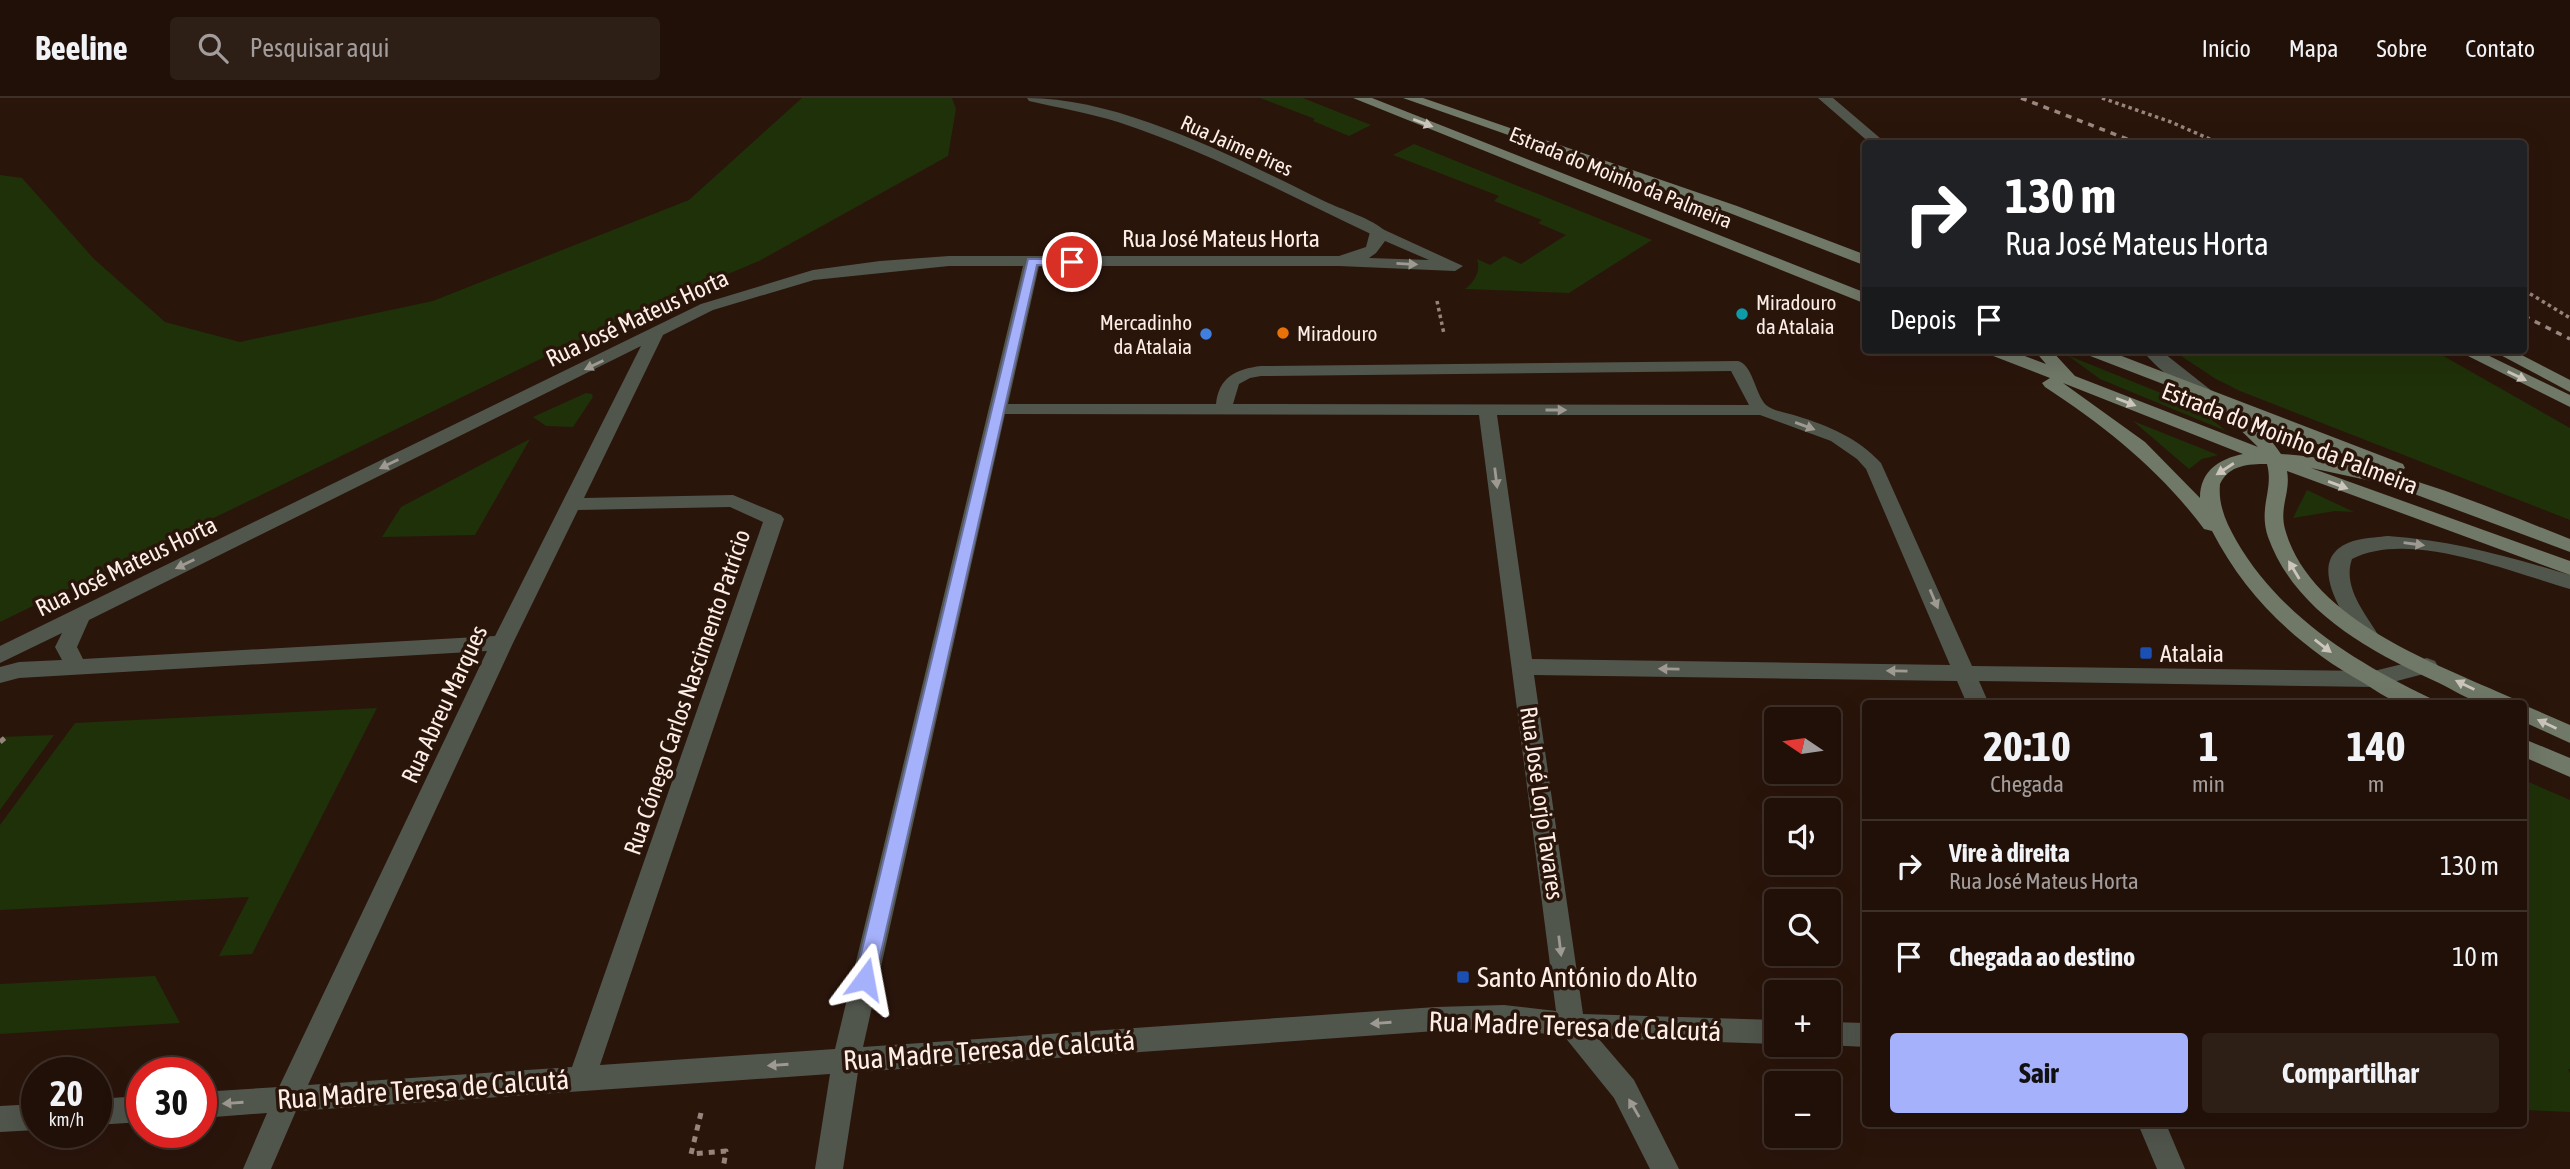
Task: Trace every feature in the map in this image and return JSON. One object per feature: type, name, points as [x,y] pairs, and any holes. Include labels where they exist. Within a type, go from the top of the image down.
[{"type":"street","name":"Rua Jaime Pires","points":[[1034,98],[1070,104],[1134,123],[1455,266],[1339,261]]},
{"type":"street","name":"Estrada do Moinho da Palmeira","points":[[1360,98],[1862,297]]},
{"type":"street","name":"Estrada do Moinho da Palmeira","points":[[1409,98],[1732,209],[1862,259]]},
{"type":"street","points":[[1825,98],[1875,140]]},
{"type":"street","points":[[1502,154],[1678,212],[1862,284]]},
{"type":"street","points":[[1611,166],[1862,247]]},
{"type":"street","name":"Rua José Mateus Horta","points":[[0,655],[655,335],[707,307],[760,289],[813,275],[949,261],[1339,261],[1355,258],[1372,250],[1378,244],[1378,232]]},
{"type":"street","points":[[829,1169],[846,1060],[1032,261]]},
{"type":"street","name":"Rua Abreu Marques","points":[[257,1169],[287,1099],[502,643],[655,335]]},
{"type":"street","points":[[1996,354],[2036,373],[2112,425]]},
{"type":"street","name":"Estrada do Moinho da Palmeira","points":[[2004,354],[2272,459],[2570,568]]},
{"type":"street","points":[[2046,354],[2112,425],[2177,481],[2244,570],[2296,625],[2330,652],[2414,700]]},
{"type":"street","name":"Estrada do Moinho da Palmeira","points":[[2101,354],[2503,509],[2570,539]]},
{"type":"street","points":[[2154,354],[2174,372],[2244,420],[2258,434],[2279,477],[2273,505],[2277,535],[2295,574],[2329,608],[2369,638],[2496,700]]},
{"type":"street","points":[[2472,354],[2570,402]]},
{"type":"street","points":[[2507,354],[2570,387]]},
{"type":"street","points":[[1224,408],[1228,383],[1248,372],[1738,366],[1747,389],[1761,410]]},
{"type":"street","points":[[999,409],[1761,410],[1827,434],[1868,458],[1883,481],[1976,700]]},
{"type":"street","name":"Rua José Lorjo Tavares","points":[[1488,410],[1571,1025]]},
{"type":"street","points":[[2244,570],[2216,522],[2209,486],[2216,472],[2225,465],[2244,459],[2325,464],[2385,477],[2570,546]]},
{"type":"street","name":"Rua Cónego Carlos Nascimento Patrício","points":[[572,504],[733,501],[774,519],[583,1077]]},
{"type":"street","points":[[2369,638],[2350,605],[2338,573],[2343,555],[2358,545],[2399,542],[2452,550],[2570,582]]},
{"type":"street","points":[[77,667],[66,647],[80,616]]},
{"type":"street","points":[[0,675],[19,670],[502,643]]},
{"type":"street","points":[[1524,667],[2374,679],[2427,666]]},
{"type":"street","points":[[2527,714],[2570,735]]},
{"type":"street","points":[[2527,749],[2570,768]]},
{"type":"street","name":"Rua Madre Teresa de Calcutá","points":[[217,1104],[1436,1019],[1504,1017],[1571,1025],[1764,1032]]},
{"type":"street","points":[[1571,1025],[1623,1089],[1665,1169]]},
{"type":"street","points":[[1841,1034],[1862,1035]]},
{"type":"street","points":[[0,1119],[21,1118]]},
{"type":"street","points":[[2153,1127],[2171,1169]]},
{"type":"path","points":[[2102,98],[2171,122],[2212,140]]},
{"type":"path","points":[[2527,292],[2570,318]]},
{"type":"path","points":[[0,742],[7,736]]},
{"type":"path","points":[[704,1102],[691,1154],[726,1151],[723,1169]]},
{"type":"green space","points":[[802,98],[952,98],[956,109],[948,156],[759,261],[635,313],[0,622],[0,175],[22,178],[94,259],[165,322],[240,342],[433,301],[689,200]]},
{"type":"green space","points":[[1260,98],[1303,98],[1371,125],[1349,136],[1313,121],[1315,119]]},
{"type":"green space","points":[[1414,144],[1652,240],[1569,293],[1465,289],[1476,276],[1477,259],[1490,265],[1504,256],[1521,264],[1566,235],[1538,223],[1542,220],[1494,201],[1499,196],[1393,155]]},
{"type":"green space","points":[[2178,354],[2440,354],[2570,428],[2570,520],[2240,391]]},
{"type":"green space","points":[[2067,355],[2198,408],[2226,431],[2100,379]]},
{"type":"green space","points":[[586,393],[592,394],[593,397],[573,427],[546,426],[533,417]]},
{"type":"green space","points":[[2133,421],[2218,455],[2202,459],[2189,469]]},
{"type":"green space","points":[[530,439],[475,535],[382,537],[401,507]]},
{"type":"green space","points":[[2307,490],[2354,512],[2335,511],[2293,518]]},
{"type":"green space","points":[[377,708],[252,954],[219,956],[249,897],[0,910],[0,825],[75,723]]},
{"type":"green space","points":[[54,735],[0,810],[0,737]]},
{"type":"green space","points":[[2527,781],[2570,800],[2570,1112],[2527,1110]]},
{"type":"green space","points":[[155,976],[180,1023],[0,1034],[0,984]]},
{"type":"railway","points":[[2021,98],[2130,140]]},
{"type":"railway","points":[[2527,318],[2570,339]]},
{"type":"place","name":"Miradouro da Atalaia","points":[[1742,314]]},
{"type":"place","name":"Miradouro","points":[[1283,333]]},
{"type":"place","name":"Mercadinho da Atalaia","points":[[1206,334]]},
{"type":"place","name":"Atalaia","points":[[2146,653]]},
{"type":"place","name":"Santo António do Alto","points":[[1463,977]]},
{"type":"route","points":[[865,979],[1032,261],[1072,262]]}]
